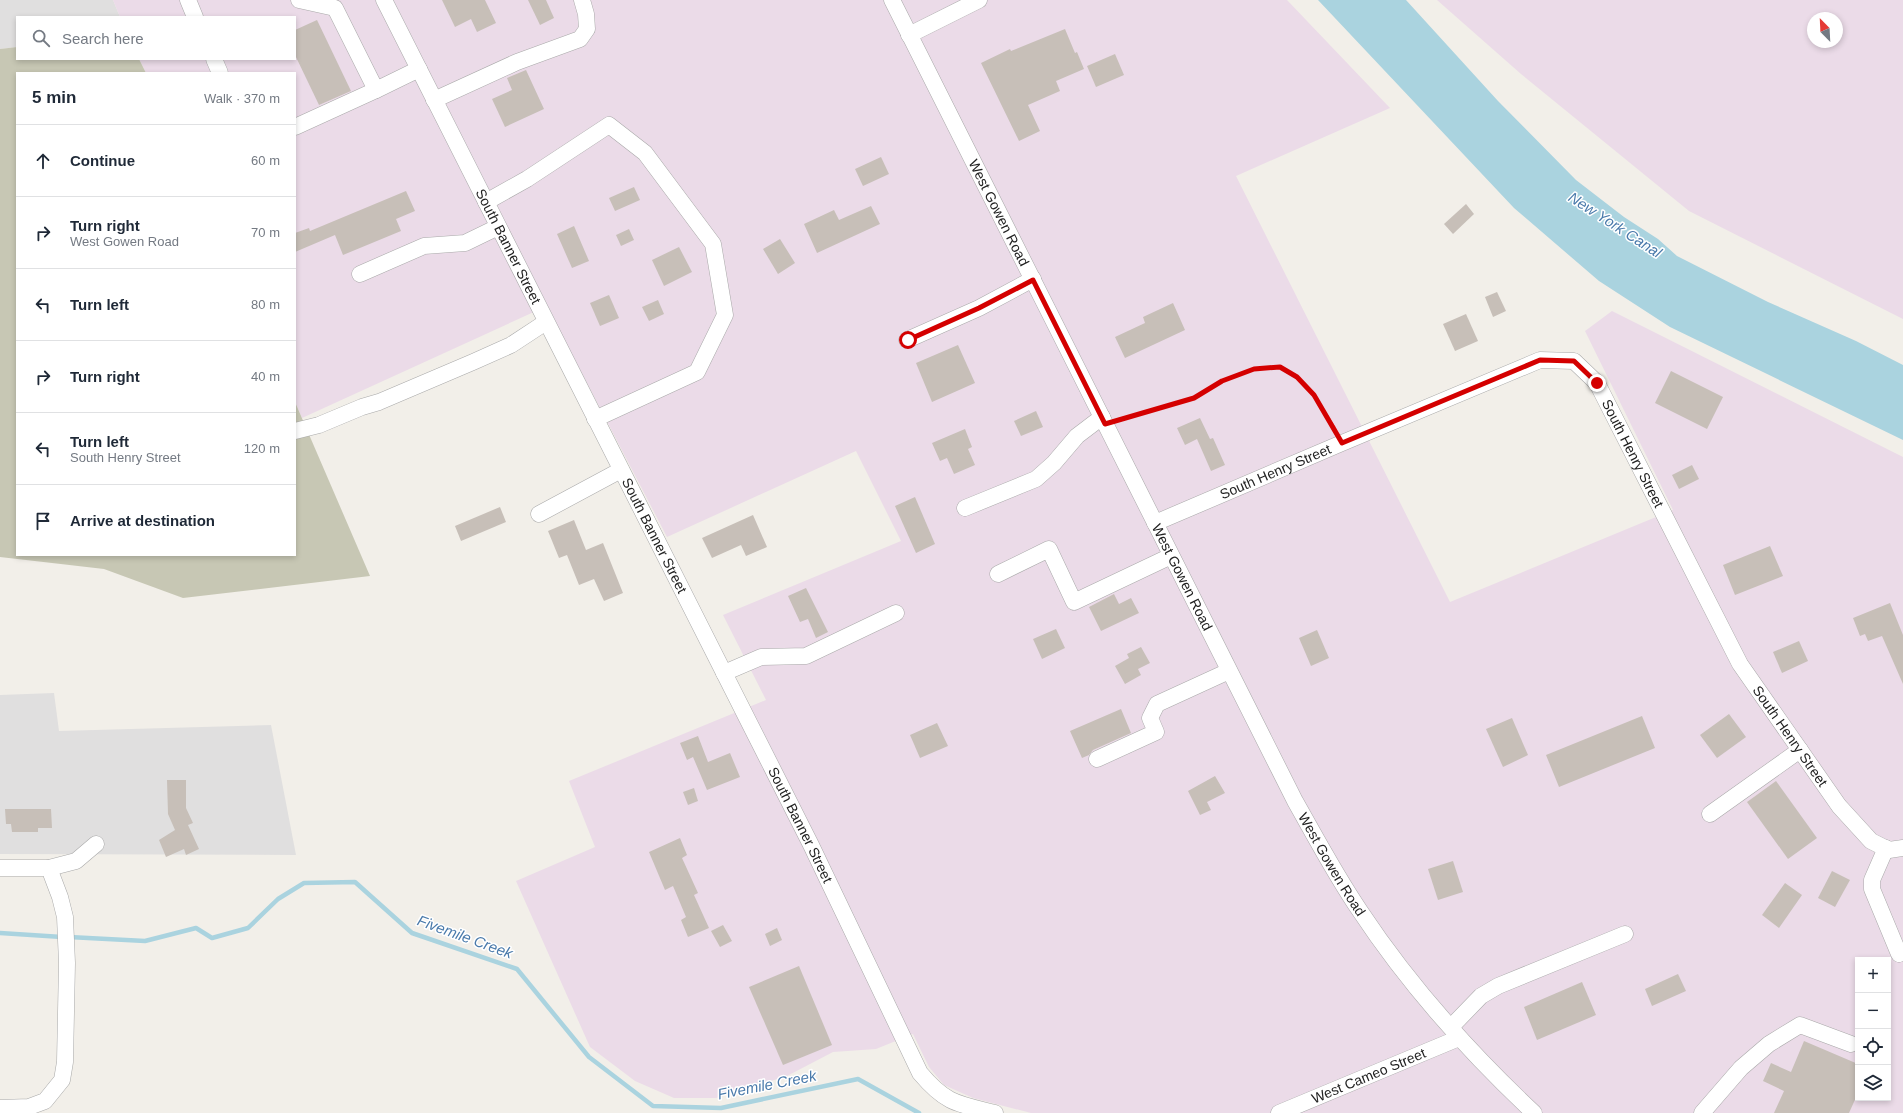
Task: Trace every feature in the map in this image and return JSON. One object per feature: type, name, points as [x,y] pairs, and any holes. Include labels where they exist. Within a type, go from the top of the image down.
[{"type":"street","points":[[188,0],[195,16]]},
{"type":"street","points":[[299,0],[335,8],[376,90]]},
{"type":"street","name":"South Banner Street","points":[[384,0],[811,845],[920,1073],[934,1089],[954,1103],[995,1113]]},
{"type":"street","points":[[434,100],[517,62],[580,39],[587,29],[586,14],[582,0]]},
{"type":"street","name":"West Gowen Road","points":[[892,0],[1295,801],[1360,911],[1404,973],[1455,1033],[1534,1113]]},
{"type":"street","points":[[909,35],[979,0]]},
{"type":"street","points":[[214,60],[220,72]]},
{"type":"street","points":[[296,128],[419,69]]},
{"type":"street","points":[[486,202],[527,179],[609,125],[645,153],[713,244],[725,314],[697,372],[595,419]]},
{"type":"street","points":[[360,274],[424,246],[465,243],[498,227]]},
{"type":"street","points":[[908,340],[979,308],[1033,280]]},
{"type":"street","points":[[296,431],[319,425],[362,407],[379,402],[473,362],[512,345],[546,322]]},
{"type":"street","name":"South Henry Street","points":[[1155,523],[1540,360],[1574,361],[1597,383],[1740,664],[1839,806],[1871,841],[1889,850],[1903,848]]},
{"type":"street","points":[[965,508],[1036,479],[1054,463],[1076,436],[1104,420]]},
{"type":"street","points":[[539,514],[621,470]]},
{"type":"street","points":[[998,574],[1049,549],[1074,602],[1171,556]]},
{"type":"street","points":[[724,674],[761,657],[806,656],[896,613]]},
{"type":"street","points":[[1097,759],[1156,732],[1150,718],[1158,704],[1229,671]]},
{"type":"street","points":[[1710,814],[1800,750]]},
{"type":"street","points":[[0,868],[49,868],[76,861],[96,844]]},
{"type":"street","points":[[1886,848],[1872,880],[1872,889],[1899,954]]},
{"type":"street","points":[[0,1108],[29,1107],[45,1102],[62,1080],[65,1062],[67,963],[65,916],[60,897],[49,868]]},
{"type":"street","points":[[1455,1033],[1481,996],[1498,986],[1625,934]]},
{"type":"street","points":[[1702,1113],[1741,1068],[1769,1044],[1800,1025],[1851,1044]]},
{"type":"street","name":"West Cameo Street","points":[[1279,1113],[1455,1033]]},
{"type":"path","points":[[1104,420],[1194,398],[1222,381],[1254,369],[1280,367],[1297,377],[1314,395],[1342,443]]},
{"type":"shaded area","points":[[0,0],[113,0],[120,16],[16,16],[16,47],[0,49]]},
{"type":"shaded area","points":[[113,0],[1287,0],[1390,108],[1236,176],[1450,602],[1673,510],[1585,331],[1612,311],[1903,457],[1903,1113],[1031,1113],[973,1098],[944,1085],[929,1067],[913,1034],[876,1049],[833,1052],[787,1076],[716,1098],[674,1098],[635,1081],[590,1047],[516,881],[595,847],[569,781],[766,700],[723,615],[901,541],[856,451],[667,537],[547,306],[302,418],[296,404],[296,72],[146,72],[140,60],[296,60],[296,16],[120,16]]},
{"type":"shaded area","points":[[1437,0],[1903,0],[1903,319],[1689,211],[1521,74]]},
{"type":"shaded area","points":[[16,47],[16,60],[140,60],[146,72],[16,72],[16,556],[296,556],[296,404],[370,576],[183,598],[104,569],[0,557],[0,49]]},
{"type":"shaded area","points":[[54,693],[59,731],[271,725],[296,855],[0,854],[0,695]]},
{"type":"water","name":"New York Canal","points":[[1318,0],[1406,0],[1498,101],[1576,180],[1624,217],[1658,239],[1677,256],[1768,302],[1856,341],[1903,365],[1903,440],[1670,327],[1599,281],[1514,208]]},
{"type":"building","points":[[442,0],[485,0],[496,23],[477,32],[471,19],[455,27]]},
{"type":"building","points":[[528,0],[546,0],[554,18],[540,25]]},
{"type":"building","points":[[317,20],[351,91],[319,105],[296,57],[296,30]]},
{"type":"building","points":[[1065,29],[1075,53],[1077,52],[1084,69],[1056,81],[1060,91],[1028,105],[1040,131],[1019,141],[981,63],[1010,49],[1011,51]]},
{"type":"building","points":[[1115,54],[1124,75],[1096,87],[1087,66]]},
{"type":"building","points":[[526,70],[544,109],[505,127],[492,99],[512,90],[507,78]]},
{"type":"building","points":[[881,157],[889,174],[863,186],[855,169]]},
{"type":"building","points":[[634,187],[640,200],[615,211],[609,198]]},
{"type":"building","points":[[406,191],[415,211],[396,219],[401,231],[343,255],[335,235],[296,252],[296,233],[309,228],[310,231]]},
{"type":"building","points":[[1466,204],[1474,214],[1453,234],[1444,224]]},
{"type":"building","points":[[871,206],[880,224],[817,253],[804,224],[834,210],[839,220]]},
{"type":"building","points":[[574,226],[589,261],[572,268],[557,234]]},
{"type":"building","points":[[629,229],[634,240],[621,246],[616,235]]},
{"type":"building","points":[[780,239],[795,263],[778,274],[763,249]]},
{"type":"building","points":[[679,247],[692,272],[664,286],[652,260]]},
{"type":"building","points":[[1497,292],[1506,311],[1493,317],[1485,297]]},
{"type":"building","points":[[609,295],[619,318],[600,326],[590,303]]},
{"type":"building","points":[[658,300],[664,314],[649,321],[642,307]]},
{"type":"building","points":[[1173,303],[1185,330],[1125,358],[1115,337],[1145,323],[1143,317]]},
{"type":"building","points":[[1466,314],[1478,341],[1455,351],[1443,324]]},
{"type":"building","points":[[958,345],[975,383],[932,402],[916,363]]},
{"type":"building","points":[[1671,371],[1723,397],[1707,429],[1655,403]]},
{"type":"building","points":[[1036,411],[1043,427],[1021,436],[1014,421]]},
{"type":"building","points":[[1200,418],[1210,439],[1213,438],[1225,465],[1211,471],[1197,439],[1185,445],[1177,428]]},
{"type":"building","points":[[965,429],[972,447],[968,449],[975,465],[954,474],[947,458],[940,461],[932,443]]},
{"type":"building","points":[[1692,465],[1699,479],[1679,489],[1672,475]]},
{"type":"building","points":[[915,497],[935,544],[916,553],[895,506]]},
{"type":"building","points":[[500,507],[506,522],[461,541],[455,526]]},
{"type":"building","points":[[753,515],[767,547],[746,556],[741,545],[712,558],[702,538]]},
{"type":"building","points":[[574,520],[586,550],[603,543],[623,593],[604,601],[594,579],[579,585],[567,555],[559,558],[548,531]]},
{"type":"building","points":[[1770,546],[1783,576],[1735,595],[1723,565]]},
{"type":"building","points":[[806,588],[828,632],[816,638],[808,619],[800,622],[788,596]]},
{"type":"building","points":[[1114,594],[1119,604],[1131,598],[1139,613],[1101,631],[1089,607]]},
{"type":"building","points":[[1890,603],[1903,635],[1903,684],[1882,636],[1868,641],[1865,634],[1860,636],[1853,618]]},
{"type":"building","points":[[1056,629],[1065,648],[1042,659],[1033,639]]},
{"type":"building","points":[[1317,630],[1329,658],[1311,666],[1299,638]]},
{"type":"building","points":[[1799,641],[1808,661],[1782,673],[1773,652]]},
{"type":"building","points":[[1141,647],[1150,663],[1138,669],[1141,675],[1125,684],[1115,666],[1129,658],[1127,654]]},
{"type":"building","points":[[1121,709],[1131,733],[1093,750],[1089,755],[1082,758],[1070,731]]},
{"type":"building","points":[[1729,714],[1746,737],[1717,758],[1700,735]]},
{"type":"building","points":[[1642,716],[1655,748],[1559,787],[1546,755]]},
{"type":"building","points":[[1512,718],[1528,755],[1503,767],[1486,729]]},
{"type":"building","points":[[937,723],[948,746],[920,758],[910,735]]},
{"type":"building","points":[[698,736],[708,762],[730,753],[740,777],[707,790],[693,757],[687,760],[680,743]]},
{"type":"building","points":[[1215,776],[1225,793],[1207,802],[1211,810],[1200,815],[1188,791]]},
{"type":"building","points":[[167,780],[186,780],[186,808],[193,823],[188,825],[199,849],[186,855],[184,849],[166,857],[159,840],[175,830],[168,814]]},
{"type":"building","points":[[1776,781],[1817,838],[1788,859],[1747,802]]},
{"type":"building","points":[[694,788],[698,801],[688,805],[683,792]]},
{"type":"building","points":[[5,809],[51,809],[52,828],[38,828],[38,832],[12,832],[11,824],[6,824]]},
{"type":"building","points":[[680,838],[687,855],[682,858],[698,893],[694,895],[709,928],[688,937],[681,920],[686,917],[673,886],[665,890],[649,852]]},
{"type":"building","points":[[1453,861],[1463,892],[1438,900],[1428,869]]},
{"type":"building","points":[[1832,871],[1850,880],[1835,907],[1818,898]]},
{"type":"building","points":[[1785,883],[1802,895],[1779,928],[1762,915]]},
{"type":"building","points":[[723,925],[732,941],[720,947],[711,931]]},
{"type":"building","points":[[777,928],[782,940],[770,946],[765,934]]},
{"type":"building","points":[[799,966],[832,1045],[783,1065],[749,987]]},
{"type":"building","points":[[1678,974],[1686,991],[1652,1006],[1645,989]]},
{"type":"building","points":[[1582,982],[1596,1015],[1537,1040],[1524,1007]]},
{"type":"building","points":[[1804,1041],[1855,1063],[1855,1100],[1849,1113],[1774,1113],[1784,1091],[1763,1081],[1771,1063],[1791,1072]]},
{"type":"waterway","name":"Fivemile Creek","points":[[69,937],[145,941],[196,928],[212,938],[248,928],[278,899],[304,883],[355,882],[412,933],[517,969],[589,1057],[653,1106],[721,1108],[858,1079],[919,1113]]},
{"type":"waterway","name":"Fivemile Creek","points":[[0,933],[62,937]]},
{"type":"route","points":[[908,340],[979,308],[1033,280],[1105,424],[1194,398],[1222,381],[1254,369],[1280,367],[1297,377],[1314,395],[1333,425],[1342,443],[1540,360],[1574,361],[1597,383]]}]
